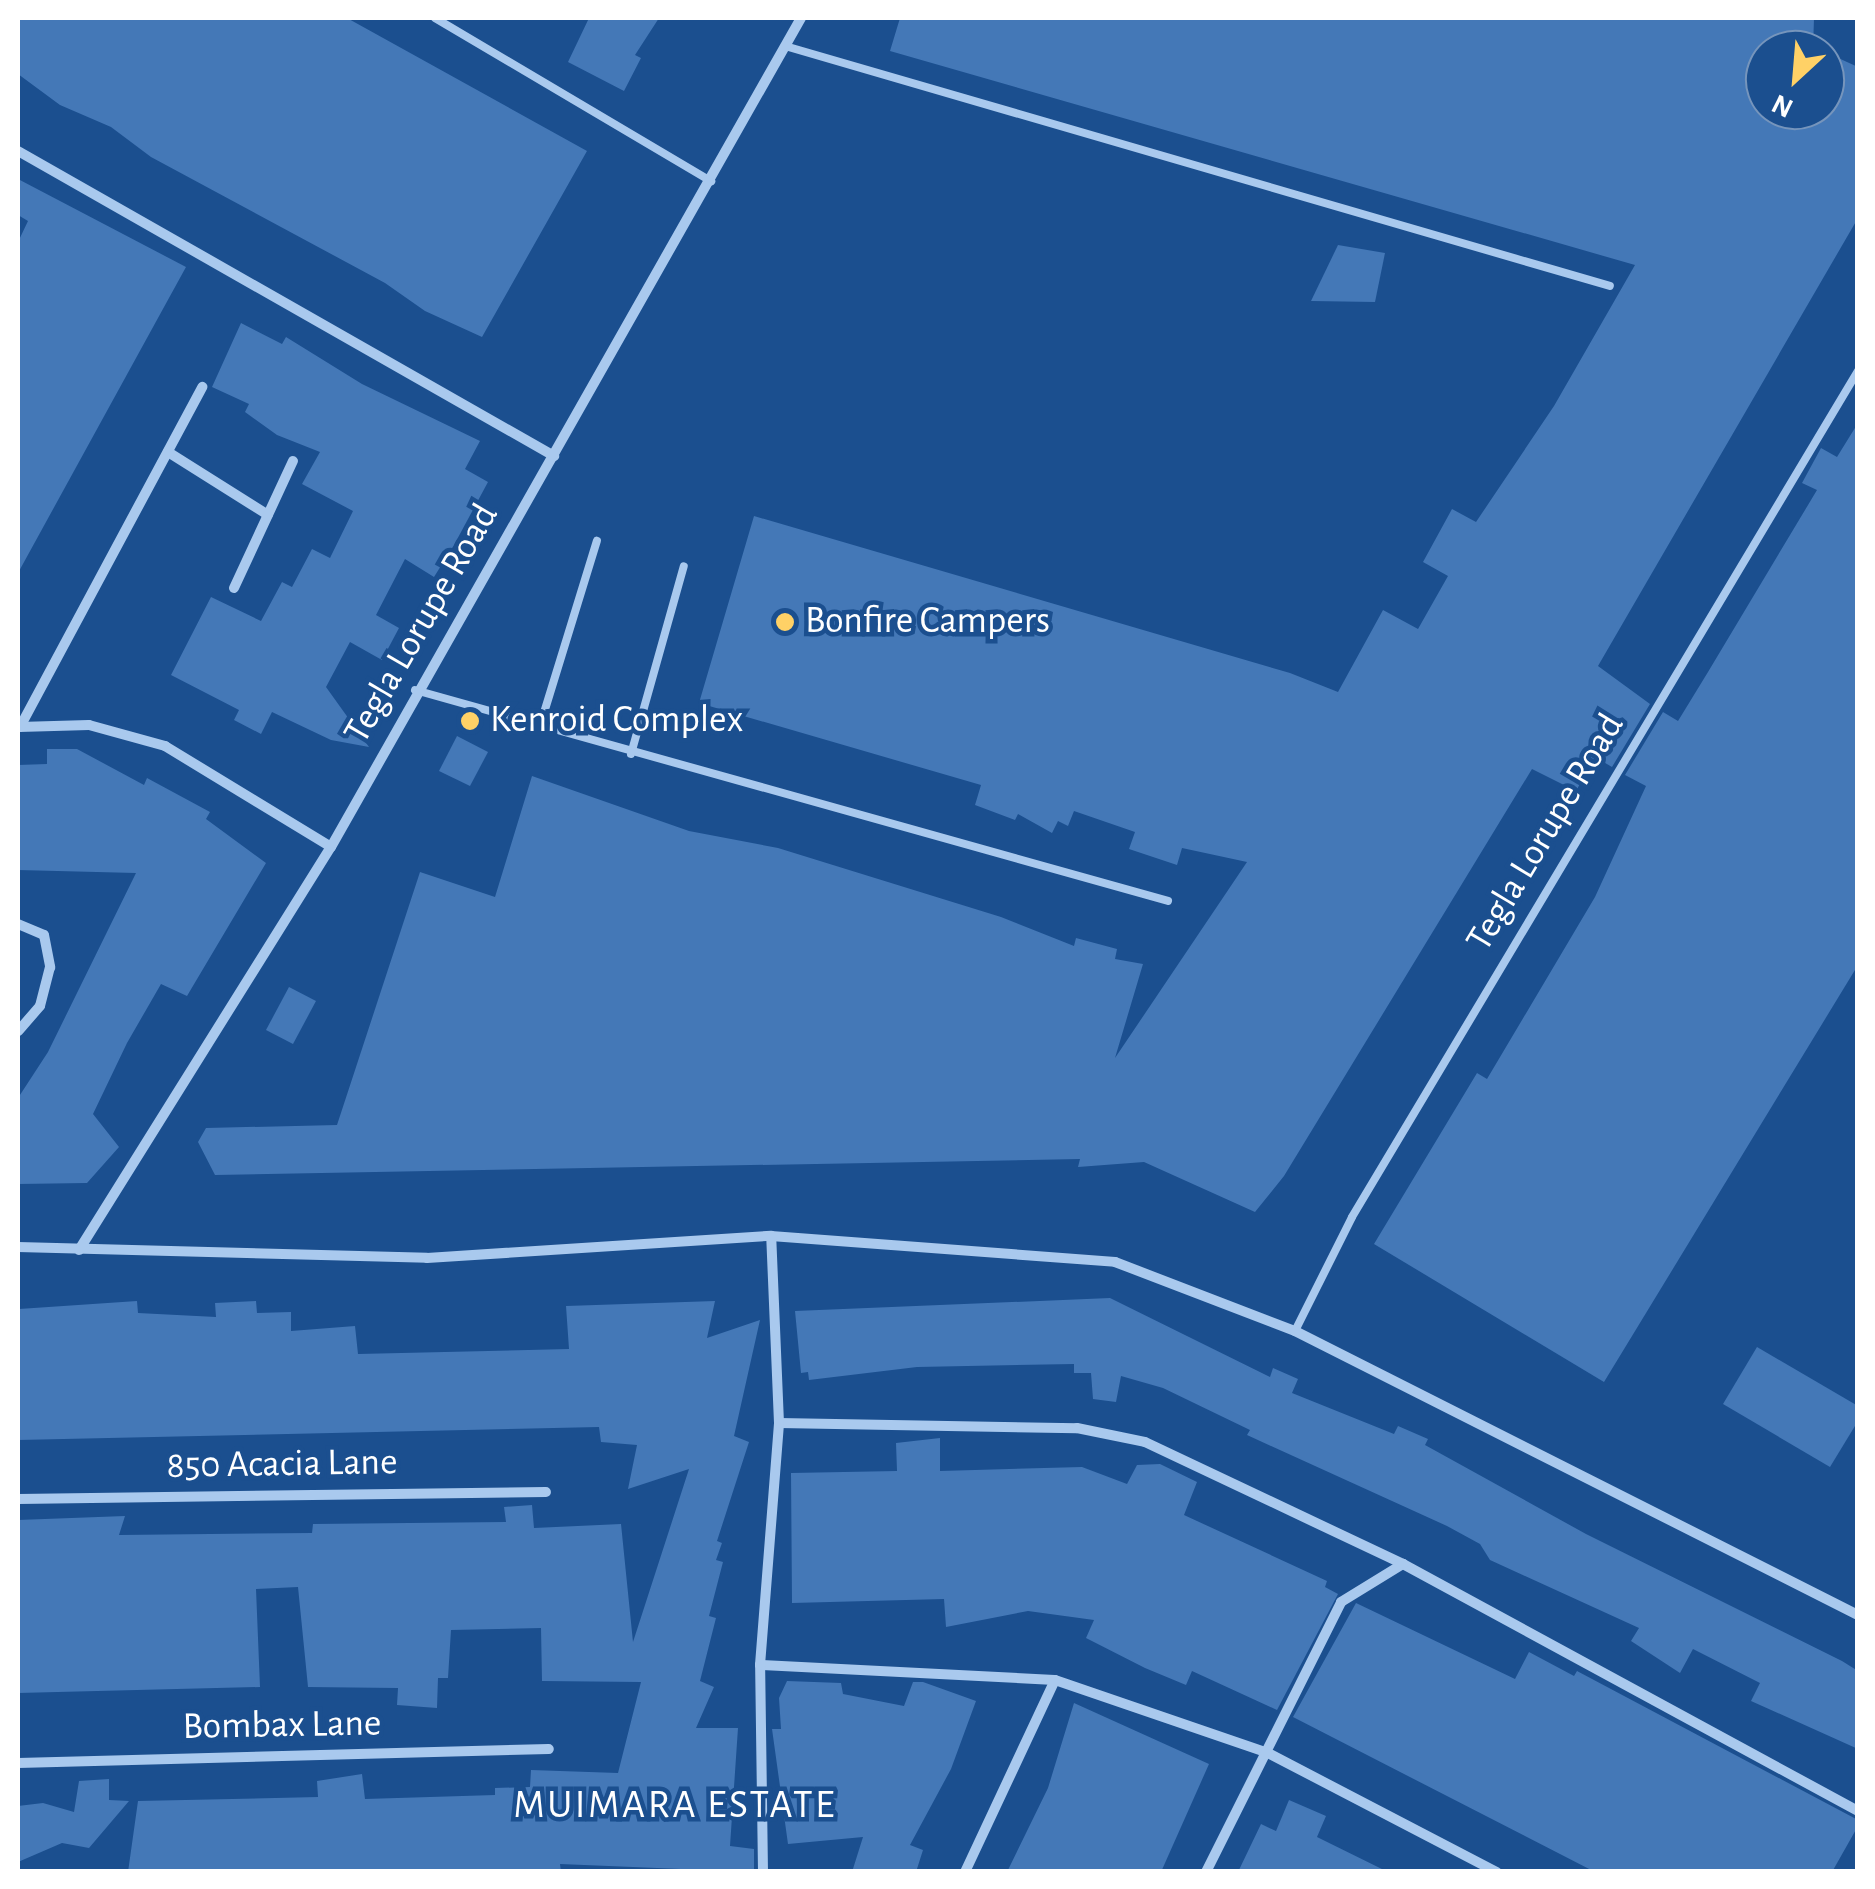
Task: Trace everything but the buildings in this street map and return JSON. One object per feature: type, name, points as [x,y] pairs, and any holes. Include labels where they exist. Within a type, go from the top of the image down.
[{"type":"street","name":"Tegla Lorupe Road","points":[[79,1250],[331,847],[416,690],[554,456],[800,18]]},
{"type":"street","points":[[18,151],[554,456]]},
{"type":"street","points":[[202,387],[19,727],[89,726],[165,746],[331,847]]},
{"type":"street","points":[[168,452],[268,515]]},
{"type":"street","points":[[234,588],[292,461]]},
{"type":"street","points":[[18,924],[44,935],[50,967],[40,1006],[18,1031]]},
{"type":"street","points":[[762,1872],[760,1665],[779,1423],[771,1236]]},
{"type":"street","points":[[18,1246],[427,1258],[771,1236],[1115,1262],[1295,1331],[1858,1615]]},
{"type":"street","points":[[779,1423],[1116,1433],[1403,1564],[1858,1810]]},
{"type":"street","name":"850 Acacia Lane","points":[[18,1499],[546,1492]]},
{"type":"street","points":[[1206,1872],[1341,1602],[1403,1564]]},
{"type":"street","points":[[760,1665],[1055,1680],[1268,1753],[1496,1872]]},
{"type":"street","points":[[965,1872],[1055,1680]]},
{"type":"street","name":"Bombax Lane","points":[[18,1763],[549,1749]]},
{"type":"lane","points":[[435,18],[711,181]]},
{"type":"lane","points":[[785,46],[1610,286]]},
{"type":"lane","name":"Tegla Lorupe Road","points":[[1295,1331],[1352,1216],[1858,371]]},
{"type":"lane","points":[[539,729],[597,541]]},
{"type":"lane","points":[[631,754],[684,566]]},
{"type":"lane","points":[[416,690],[539,729],[1168,901]]},
{"type":"place","name":"Bonfire Campers","points":[[785,622]]},
{"type":"place","name":"Kenroid Complex","points":[[470,721]]},
{"type":"district","name":"MUIMARA ESTATE","points":[[675,1805]]}]
